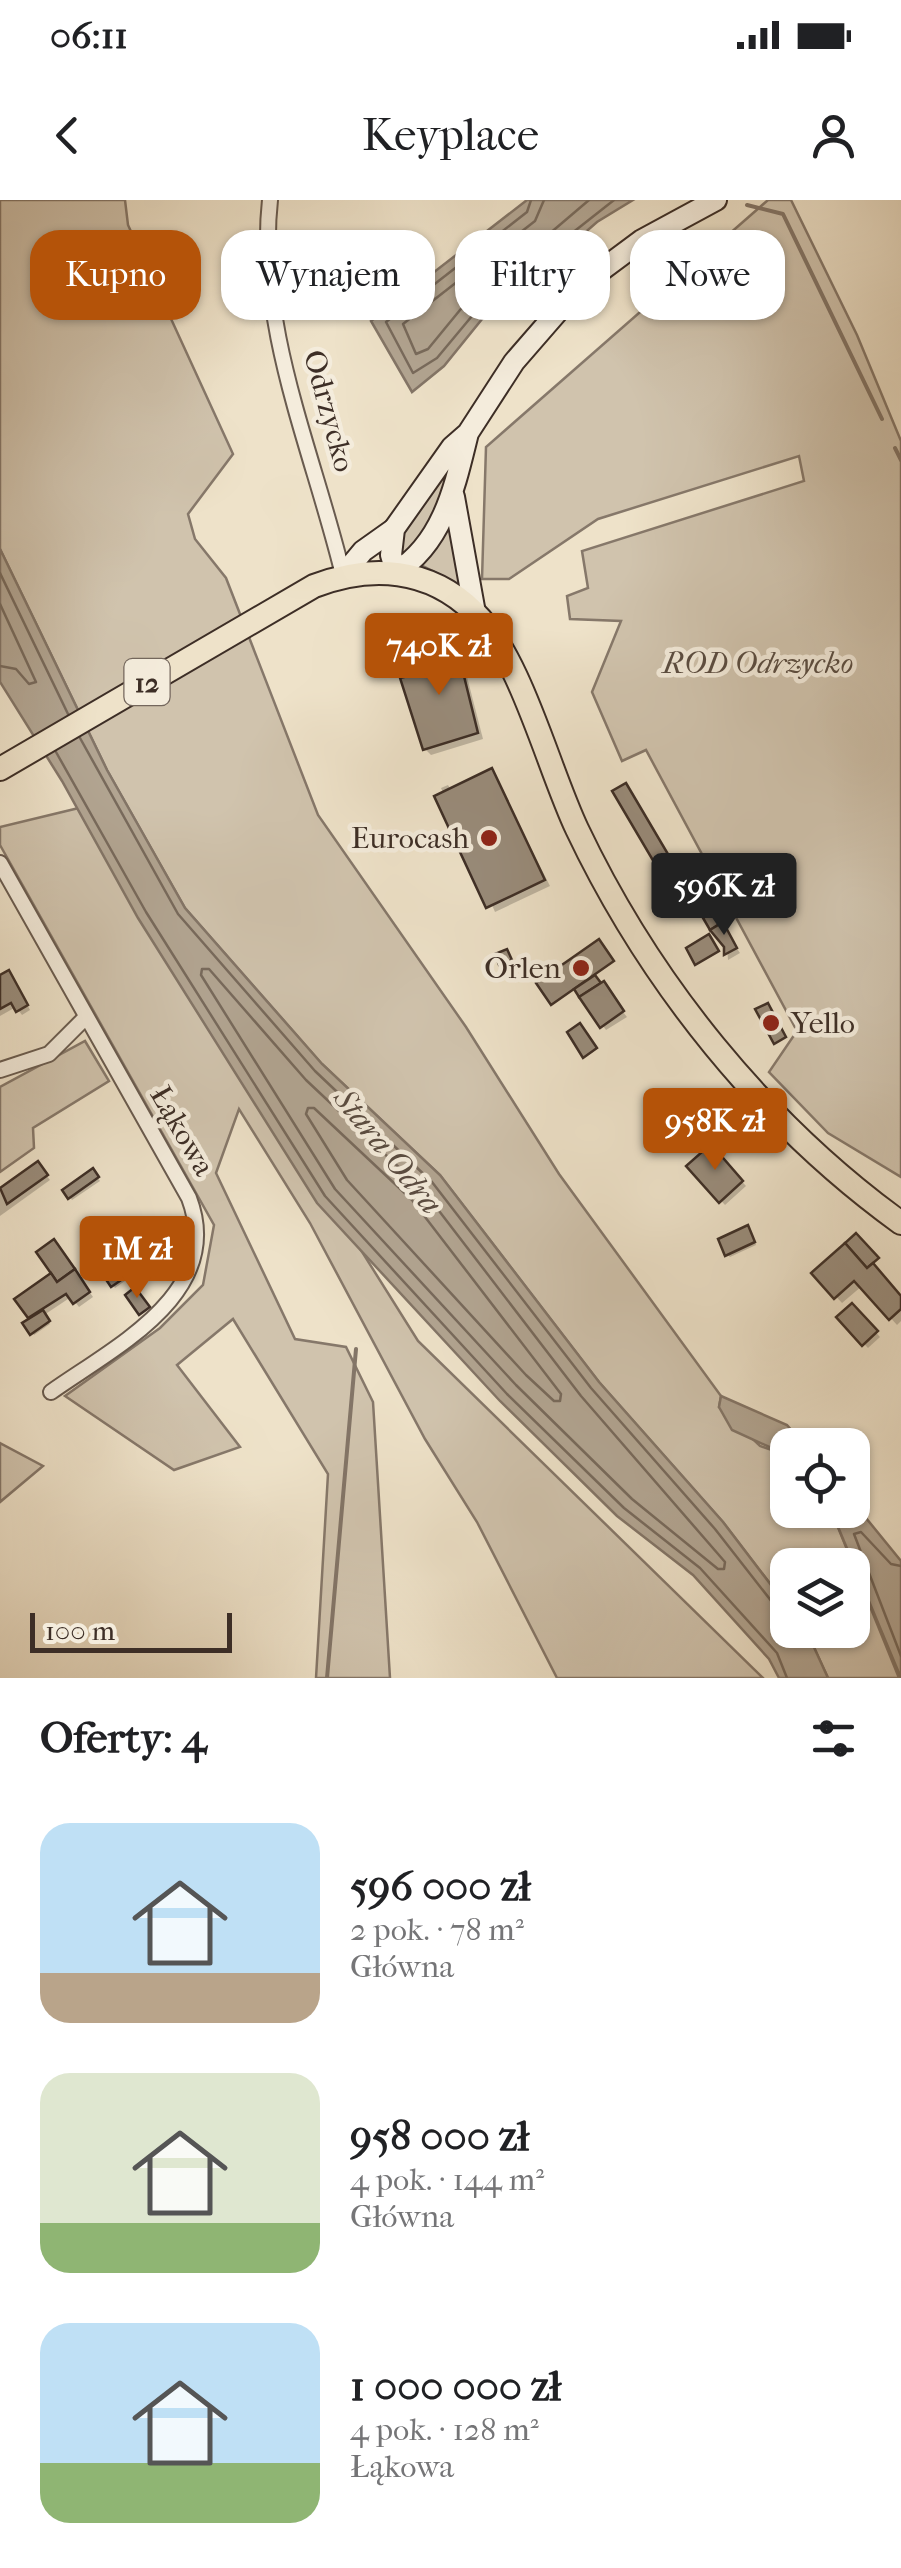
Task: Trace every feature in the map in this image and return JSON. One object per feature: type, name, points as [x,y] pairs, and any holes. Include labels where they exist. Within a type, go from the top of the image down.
[{"type":"main road","points":[[343,575],[363,552],[394,529],[452,447],[468,433],[514,362],[580,286],[642,240],[716,200]]},
{"type":"main road","points":[[394,529],[391,555],[396,572],[422,550],[453,491],[468,433]]},
{"type":"main road","points":[[453,491],[460,549],[475,612]]},
{"type":"main road","name":"12","points":[[0,769],[294,595],[343,575],[396,572],[438,585],[475,612],[506,657],[580,834],[664,977],[711,1042],[778,1117],[901,1223]]},
{"type":"street","name":"Odrzycko","points":[[270,200],[267,246],[274,312],[343,575]]},
{"type":"street","name":"Łąkowa","points":[[0,863],[84,1018],[189,1198],[198,1250],[188,1278],[170,1301],[51,1392]]},
{"type":"street","points":[[0,1070],[48,1054],[84,1018]]},
{"type":"green space","points":[[0,200],[125,200],[130,230],[30,230],[30,320],[172,320],[233,454],[188,514],[195,539],[226,578],[318,815],[466,1027],[559,1174],[721,1396],[719,1407],[760,1446],[770,1449],[770,1528],[838,1528],[846,1548],[770,1548],[770,1584],[723,1522],[599,1382],[440,1175],[322,1064],[185,908],[107,770],[0,549]]},
{"type":"green space","name":"ROD Odrzycko","points":[[768,200],[791,200],[857,335],[901,441],[901,1177],[828,1133],[769,1072],[797,1031],[646,750],[622,761],[592,692],[621,621],[570,619],[567,596],[588,588],[582,551],[804,481],[799,456],[598,519],[509,579],[482,579],[486,447],[631,320],[785,320],[785,230],[734,230]]},
{"type":"green space","points":[[457,448],[435,515],[402,562],[397,544]]},
{"type":"green space","points":[[450,515],[464,587],[421,565]]},
{"type":"green space","points":[[83,807],[418,1341],[763,1678],[557,1678],[477,1522],[425,1439],[310,1223],[239,1109],[216,1173],[295,1339],[346,1347],[373,1402],[390,1678],[316,1678],[328,1474],[233,1319],[177,1365],[240,1447],[174,1470],[65,1396],[160,1328],[203,1285],[214,1225],[0,845],[0,827]]},
{"type":"green space","points":[[85,1041],[109,1081],[33,1128],[34,1148],[0,1172],[0,1087]]},
{"type":"green space","points":[[0,1443],[43,1466],[0,1502]]},
{"type":"green space","points":[[870,1606],[899,1678],[828,1678],[814,1648],[870,1648]]},
{"type":"water","points":[[527,200],[633,200],[588,230],[488,230]]},
{"type":"water","points":[[455,256],[455,320],[481,320],[444,366],[412,392],[371,321],[435,320],[435,271]]},
{"type":"water","name":"Stara Odra","points":[[0,549],[107,770],[185,908],[322,1064],[440,1175],[599,1382],[723,1522],[770,1584],[770,1648],[814,1648],[828,1678],[779,1678],[769,1659],[693,1575],[617,1516],[500,1401],[317,1203],[138,918],[62,781],[0,682]]},
{"type":"water","points":[[721,1396],[790,1428],[770,1428],[770,1447],[732,1430],[719,1407]]},
{"type":"water","points":[[870,1523],[901,1561],[901,1678],[870,1604],[870,1548],[847,1548],[838,1528],[870,1528]]},
{"type":"building","points":[[438,644],[460,660],[478,733],[423,750],[400,678],[412,675],[412,664],[421,648]]},
{"type":"building","name":"Eurocash","points":[[492,768],[545,880],[486,908],[434,796]]},
{"type":"building","points":[[626,783],[688,888],[674,896],[612,791]]},
{"type":"building","points":[[706,872],[714,887],[692,900],[686,890]]},
{"type":"building","points":[[715,912],[721,923],[710,930],[703,918]]},
{"type":"building","points":[[723,922],[737,948],[724,955],[724,947],[710,930]]},
{"type":"building","points":[[709,934],[719,951],[695,965],[686,948]]},
{"type":"building","name":"Orlen","points":[[599,939],[614,961],[551,1005],[536,983]]},
{"type":"building","points":[[507,949],[512,960],[499,965],[495,954]]},
{"type":"building","points":[[9,970],[28,1005],[16,1012],[11,1003],[0,1009],[0,975]]},
{"type":"building","points":[[595,975],[601,983],[579,997],[574,989]]},
{"type":"building","points":[[604,981],[624,1011],[600,1028],[579,997]]},
{"type":"building","name":"Yello","points":[[768,1003],[786,1037],[774,1044],[755,1009]]},
{"type":"building","points":[[580,1023],[597,1048],[583,1058],[567,1032]]},
{"type":"building","points":[[711,1144],[743,1181],[719,1203],[686,1166]]},
{"type":"building","points":[[38,1161],[48,1175],[7,1204],[0,1188]]},
{"type":"building","points":[[93,1168],[99,1177],[68,1199],[62,1190]]},
{"type":"building","points":[[748,1225],[755,1242],[725,1256],[718,1239]]},
{"type":"building","points":[[856,1233],[879,1258],[867,1268],[845,1243]]},
{"type":"building","points":[[54,1239],[75,1269],[57,1282],[36,1252]]},
{"type":"building","points":[[845,1243],[867,1268],[873,1263],[901,1296],[901,1309],[889,1320],[854,1281],[834,1299],[811,1273]]},
{"type":"building","points":[[124,1261],[129,1269],[127,1276],[111,1287],[103,1275]]},
{"type":"building","points":[[75,1269],[90,1292],[73,1304],[66,1294],[28,1318],[14,1299],[51,1273],[57,1282]]},
{"type":"building","points":[[135,1287],[150,1307],[139,1315],[125,1295]]},
{"type":"building","points":[[852,1303],[878,1331],[862,1346],[836,1317]]},
{"type":"building","points":[[43,1310],[50,1321],[30,1335],[22,1323]]},
{"type":"waterway","points":[[747,205],[783,214],[882,419]]},
{"type":"waterway","points":[[895,448],[901,460]]},
{"type":"waterway","points":[[327,1678],[356,1349]]},
{"type":"place","name":"Eurocash","points":[[489,838]]},
{"type":"place","name":"Orlen","points":[[581,968]]},
{"type":"place","name":"Yello","points":[[771,1023]]}]
